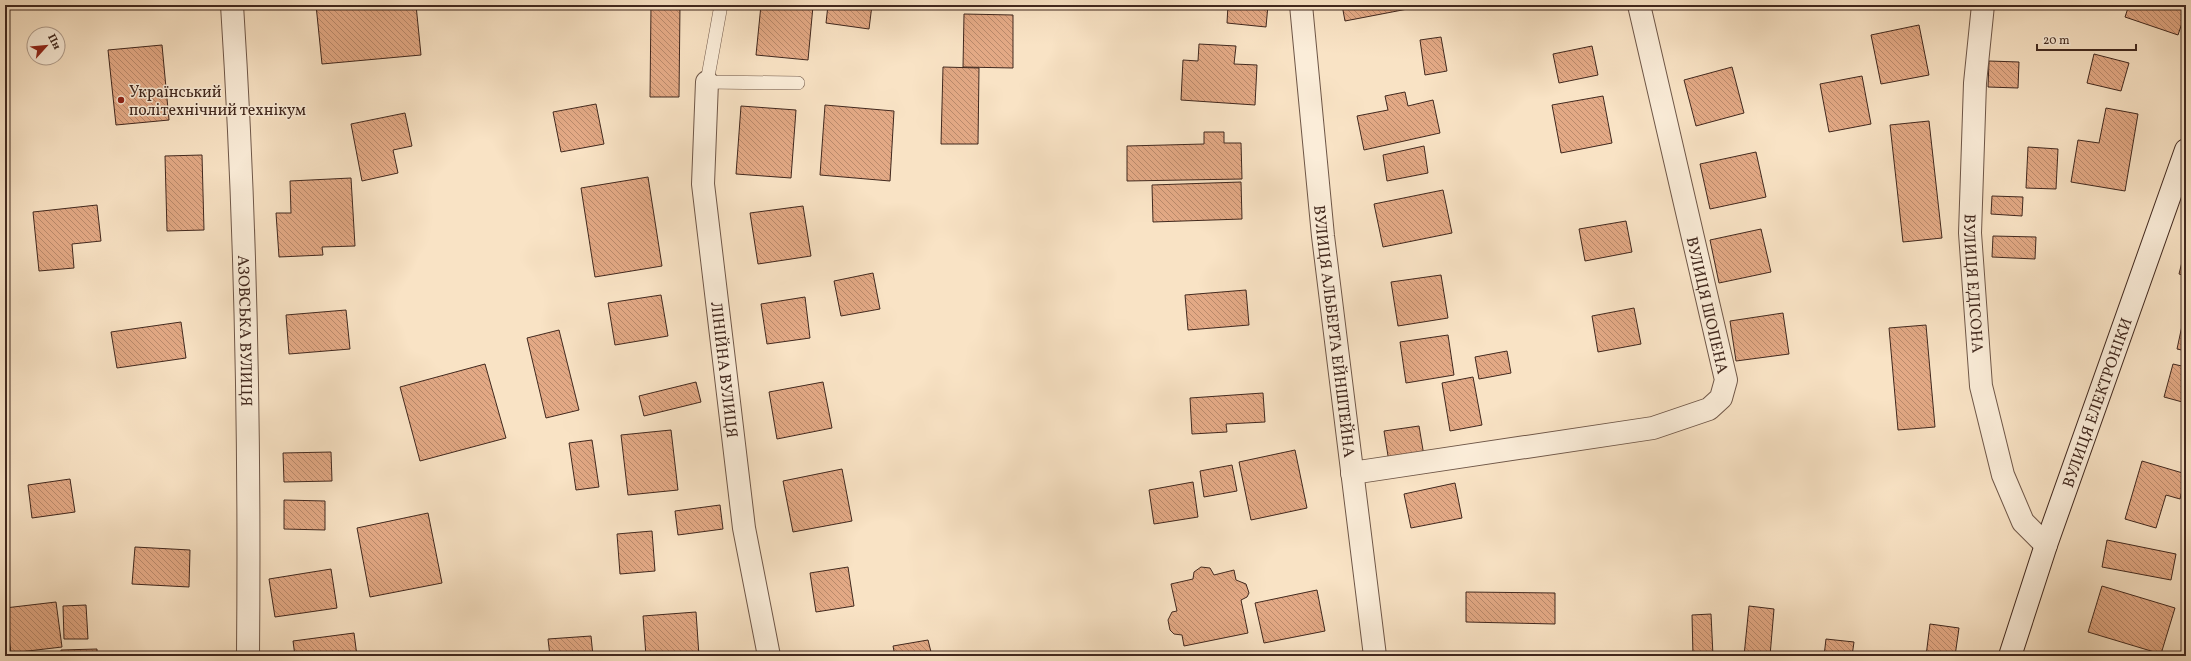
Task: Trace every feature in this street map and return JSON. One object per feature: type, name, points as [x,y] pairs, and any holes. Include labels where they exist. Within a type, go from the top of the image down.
[{"type":"street","name":"АЗОВСЬКА ВУЛИЦЯ","points":[[232,5],[242,174],[249,501],[248,656]]},
{"type":"street","name":"ВУЛИЦЯ АЛЬБЕРТА ЕЙНШТЕЙНА","points":[[1301,5],[1323,236],[1374,656]]},
{"type":"street","name":"ВУЛИЦЯ ШОПЕНА","points":[[1352,473],[1653,428],[1709,409],[1721,398],[1726,380],[1639,5]]},
{"type":"street","name":"ВУЛИЦЯ ЕДІСОНА","points":[[1983,5],[1975,83],[1970,233],[1981,386],[2003,475],[2023,522],[2046,545]]},
{"type":"street","name":"ЛІНІЙНА ВУЛИЦЯ","points":[[707,82],[703,184],[744,528],[769,656]]},
{"type":"street","name":"ВУЛИЦЯ ЕЛЕКТРОНІКИ","points":[[2010,656],[2046,545],[2186,150]]},
{"type":"lane","points":[[721,5],[707,82],[798,83]]},
{"type":"building","points":[[316,5],[416,5],[421,55],[322,64]]},
{"type":"building","points":[[651,5],[680,5],[679,97],[650,97]]},
{"type":"building","points":[[761,5],[813,6],[808,60],[756,55]]},
{"type":"building","points":[[828,5],[872,5],[869,29],[826,23]]},
{"type":"building","points":[[1228,5],[1268,5],[1266,27],[1227,23]]},
{"type":"building","points":[[1342,5],[1418,5],[1418,7],[1345,21]]},
{"type":"building","points":[[1542,5],[1563,5],[1543,9]]},
{"type":"building","points":[[2129,5],[2186,5],[2186,11],[2178,35],[2125,17]]},
{"type":"building","points":[[964,14],[1013,15],[1013,68],[963,67]]},
{"type":"building","points":[[1919,25],[1929,75],[1881,84],[1871,35]]},
{"type":"building","points":[[1441,37],[1447,71],[1425,75],[1420,40]]},
{"type":"building","points":[[1199,44],[1236,46],[1234,64],[1257,65],[1255,105],[1181,100],[1183,60],[1198,61]]},
{"type":"building","points":[[162,45],[169,120],[116,125],[108,50]]},
{"type":"building","points":[[1592,46],[1598,75],[1559,83],[1553,54]]},
{"type":"building","points":[[2094,54],[2129,63],[2121,91],[2087,83]]},
{"type":"building","points":[[1989,61],[2019,62],[2018,88],[1988,87]]},
{"type":"building","points":[[943,67],[979,68],[978,144],[941,144]]},
{"type":"building","points":[[1732,67],[1744,113],[1696,126],[1684,80]]},
{"type":"building","points":[[1862,76],[1871,124],[1829,132],[1820,84]]},
{"type":"building","points":[[1405,92],[1408,106],[1433,100],[1440,133],[1364,150],[1357,116],[1388,110],[1385,96]]},
{"type":"building","points":[[1603,96],[1612,143],[1561,153],[1552,105]]},
{"type":"building","points":[[596,104],[604,144],[561,152],[553,112]]},
{"type":"building","points":[[825,105],[894,111],[890,181],[820,175]]},
{"type":"building","points":[[741,106],[796,110],[791,178],[736,174]]},
{"type":"building","points":[[2106,108],[2138,114],[2125,191],[2071,182],[2078,140],[2099,143]]},
{"type":"building","points":[[405,113],[412,146],[393,150],[398,173],[362,181],[351,124]]},
{"type":"building","points":[[1929,121],[1942,238],[1903,242],[1890,125]]},
{"type":"building","points":[[1204,132],[1224,132],[1224,143],[1241,143],[1242,179],[1127,181],[1127,146],[1204,144]]},
{"type":"building","points":[[1424,146],[1428,173],[1387,181],[1383,155]]},
{"type":"building","points":[[2028,147],[2058,149],[2056,189],[2026,188]]},
{"type":"building","points":[[1756,152],[1766,197],[1710,209],[1700,164]]},
{"type":"building","points":[[202,155],[204,230],[167,231],[165,156]]},
{"type":"building","points":[[648,177],[662,266],[595,277],[581,188]]},
{"type":"building","points":[[351,178],[355,246],[322,247],[323,255],[279,257],[276,213],[291,213],[290,181]]},
{"type":"building","points":[[1241,182],[1242,219],[1153,222],[1152,185]]},
{"type":"building","points":[[1443,190],[1452,233],[1383,247],[1374,204]]},
{"type":"building","points":[[1992,196],[2023,197],[2022,216],[1991,214]]},
{"type":"building","points":[[97,205],[101,241],[72,244],[74,268],[39,271],[33,212]]},
{"type":"building","points":[[803,206],[811,256],[758,264],[750,213]]},
{"type":"building","points":[[1626,221],[1632,252],[1585,261],[1579,229]]},
{"type":"building","points":[[1761,229],[1771,272],[1719,283],[1710,240]]},
{"type":"building","points":[[1993,236],[2036,237],[2035,259],[1992,257]]},
{"type":"building","points":[[2186,250],[2186,276],[2179,274]]},
{"type":"building","points":[[873,273],[880,309],[841,316],[834,281]]},
{"type":"building","points":[[1441,275],[1448,318],[1398,326],[1391,282]]},
{"type":"building","points":[[1246,290],[1249,325],[1188,330],[1185,295]]},
{"type":"building","points":[[661,295],[668,336],[615,345],[608,303]]},
{"type":"building","points":[[805,297],[810,338],[767,344],[761,304]]},
{"type":"building","points":[[1634,308],[1641,344],[1598,352],[1592,316]]},
{"type":"building","points":[[346,310],[350,349],[289,354],[286,315]]},
{"type":"building","points":[[1783,313],[1789,354],[1736,361],[1730,321]]},
{"type":"building","points":[[2183,321],[2186,322],[2186,351],[2177,349]]},
{"type":"building","points":[[181,322],[186,358],[117,368],[111,332]]},
{"type":"building","points":[[1926,325],[1935,427],[1898,430],[1889,328]]},
{"type":"building","points":[[559,330],[579,410],[546,418],[527,338]]},
{"type":"building","points":[[1448,335],[1454,375],[1406,383],[1400,342]]},
{"type":"building","points":[[1507,351],[1511,373],[1479,379],[1475,357]]},
{"type":"building","points":[[485,364],[506,438],[420,461],[400,387]]},
{"type":"building","points":[[2173,364],[2186,367],[2186,403],[2164,397]]},
{"type":"building","points":[[1473,377],[1482,425],[1450,431],[1442,383]]},
{"type":"building","points":[[696,382],[701,402],[644,416],[639,396]]},
{"type":"building","points":[[823,382],[832,428],[777,439],[769,392]]},
{"type":"building","points":[[1263,393],[1265,422],[1226,424],[1227,432],[1192,434],[1190,398]]},
{"type":"building","points":[[1419,426],[1424,456],[1389,462],[1384,431]]},
{"type":"building","points":[[671,430],[678,490],[628,495],[621,435]]},
{"type":"building","points":[[592,440],[599,487],[576,490],[569,443]]},
{"type":"building","points":[[1295,450],[1307,508],[1251,520],[1239,462]]},
{"type":"building","points":[[331,452],[332,481],[284,482],[283,453]]},
{"type":"building","points":[[2142,461],[2186,474],[2180,499],[2166,495],[2156,528],[2125,519]]},
{"type":"building","points":[[1232,465],[1237,491],[1204,497],[1200,471]]},
{"type":"building","points":[[842,469],[852,521],[793,532],[783,481]]},
{"type":"building","points":[[70,479],[75,512],[32,518],[28,485]]},
{"type":"building","points":[[1193,482],[1198,517],[1154,524],[1149,490]]},
{"type":"building","points":[[1455,483],[1462,518],[1411,528],[1404,494]]},
{"type":"building","points":[[284,500],[325,501],[325,530],[284,529]]},
{"type":"building","points":[[720,505],[723,529],[678,535],[675,511]]},
{"type":"building","points":[[428,513],[442,583],[370,597],[357,528]]},
{"type":"building","points":[[652,531],[655,571],[620,574],[617,534]]},
{"type":"building","points":[[2107,540],[2176,554],[2171,580],[2102,567]]},
{"type":"building","points":[[135,547],[190,550],[189,587],[132,584]]},
{"type":"building","points":[[848,567],[854,606],[816,612],[810,573]]},
{"type":"building","points":[[1201,567],[1210,568],[1214,575],[1234,570],[1236,580],[1246,584],[1249,593],[1247,597],[1241,600],[1248,633],[1184,646],[1182,635],[1174,634],[1170,630],[1168,620],[1172,612],[1177,611],[1171,584],[1193,579],[1194,572]]},
{"type":"building","points":[[331,569],[337,608],[275,617],[269,579]]},
{"type":"building","points":[[2102,586],[2175,608],[2161,654],[2088,632]]},
{"type":"building","points":[[1317,590],[1325,631],[1264,643],[1255,603]]},
{"type":"building","points":[[1466,592],[1555,593],[1555,624],[1466,622]]},
{"type":"building","points":[[56,602],[62,647],[11,653],[5,608]]},
{"type":"building","points":[[86,605],[88,639],[64,639],[63,606]]},
{"type":"building","points":[[1749,606],[1774,609],[1770,656],[1744,656]]},
{"type":"building","points":[[696,612],[699,656],[646,656],[643,616]]},
{"type":"building","points":[[1711,614],[1713,656],[1693,656],[1692,615]]},
{"type":"building","points":[[1930,624],[1959,628],[1955,656],[1926,656]]},
{"type":"building","points":[[354,633],[357,656],[295,656],[293,641]]},
{"type":"building","points":[[591,636],[593,656],[550,656],[548,639]]},
{"type":"building","points":[[1826,639],[1854,642],[1852,656],[1824,656]]},
{"type":"building","points":[[928,640],[932,656],[895,656],[893,646]]},
{"type":"building","points":[[97,649],[97,656],[61,656],[61,650]]},
{"type":"place","name":"Український політехнічний технікум","points":[[121,100]]}]
